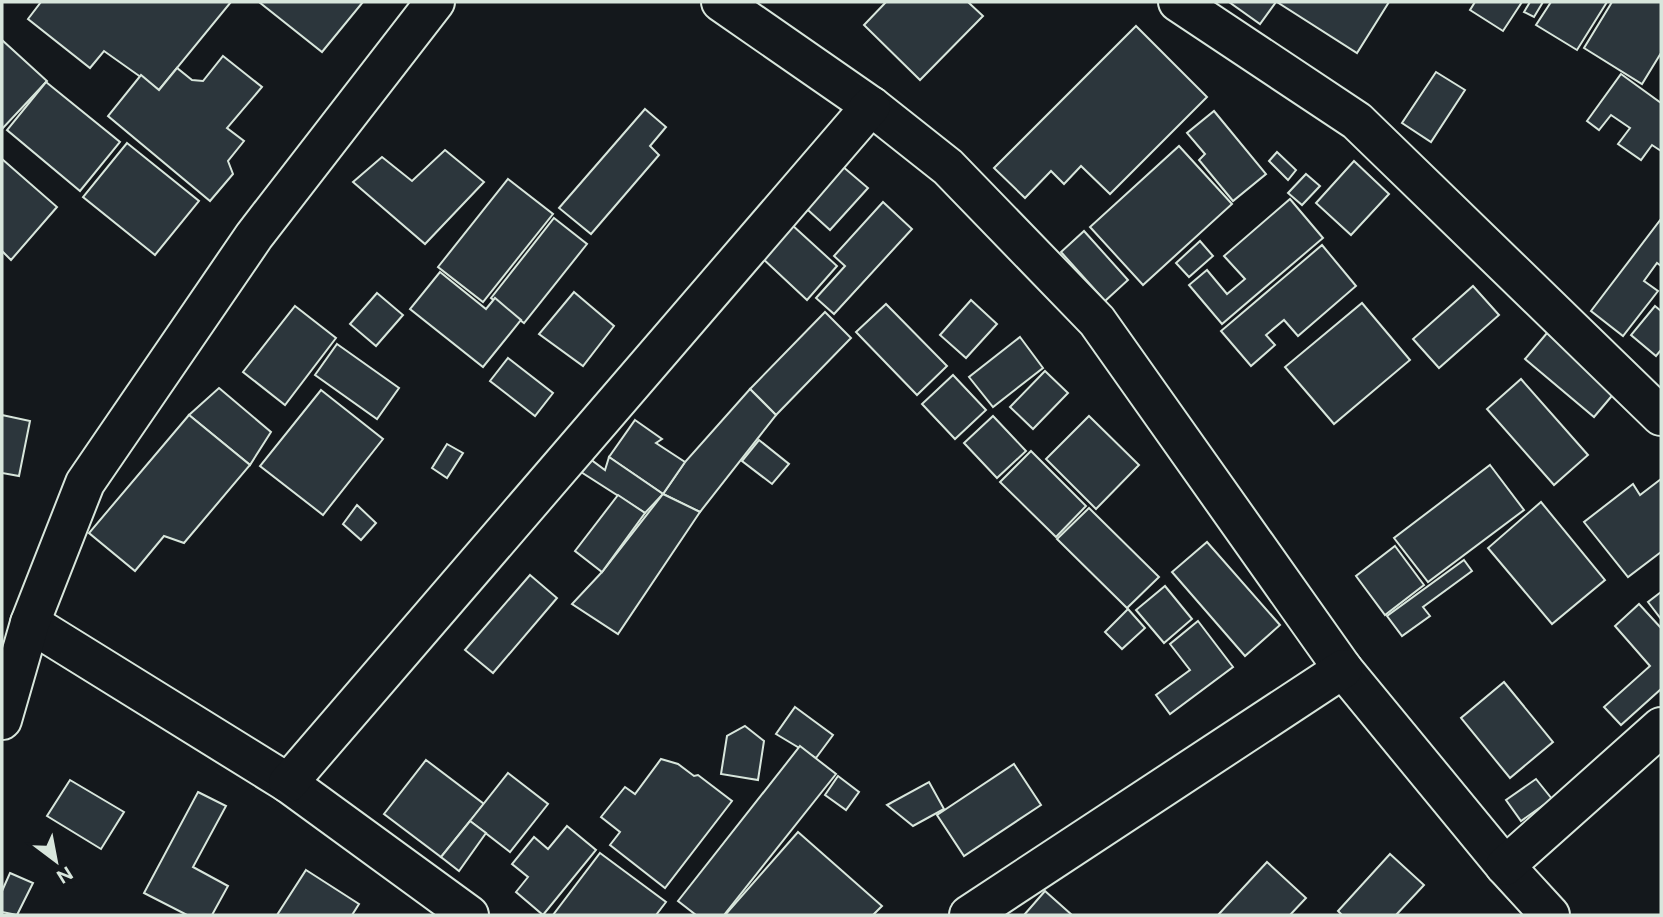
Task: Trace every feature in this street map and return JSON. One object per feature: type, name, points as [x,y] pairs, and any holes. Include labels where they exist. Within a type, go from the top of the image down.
[{"type":"street","points":[[2,720],[30,624],[85,483],[254,236],[435,2]]},
{"type":"street","points":[[721,2],[871,106],[947,167],[1097,321],[1343,668],[1505,866],[1550,915]]},
{"type":"street","points":[[1178,2],[1357,121],[1661,416]]},
{"type":"street","points":[[288,783],[871,106]]},
{"type":"street","points":[[30,624],[288,783],[469,915]]},
{"type":"street","points":[[969,915],[1343,668]]},
{"type":"street","points":[[1505,866],[1661,727]]},
{"type":"building","points":[[41,2],[231,2],[159,90],[104,51],[90,68],[28,19]]},
{"type":"building","points":[[259,2],[363,2],[322,52]]},
{"type":"building","points":[[886,2],[968,2],[983,16],[920,80],[864,25]]},
{"type":"building","points":[[1229,2],[1276,2],[1260,24]]},
{"type":"building","points":[[1277,2],[1389,2],[1357,53]]},
{"type":"building","points":[[1475,2],[1522,2],[1503,31],[1470,10]]},
{"type":"building","points":[[1530,2],[1543,2],[1534,17],[1524,12]]},
{"type":"building","points":[[1551,2],[1607,2],[1577,50],[1536,25]]},
{"type":"building","points":[[1612,2],[1661,2],[1661,53],[1642,84],[1584,48]]},
{"type":"building","points":[[1136,26],[1207,97],[1110,194],[1081,166],[1064,184],[1051,171],[1025,198],[994,168]]},
{"type":"building","points":[[2,40],[47,81],[2,129]]},
{"type":"building","points":[[223,56],[262,87],[227,128],[244,141],[228,161],[233,174],[210,201],[108,116],[141,75],[159,90],[177,68],[192,80],[203,81]]},
{"type":"building","points":[[1436,72],[1465,90],[1431,142],[1402,123]]},
{"type":"building","points":[[1621,74],[1661,103],[1661,151],[1652,145],[1641,160],[1618,144],[1630,128],[1611,115],[1599,130],[1587,121]]},
{"type":"building","points":[[46,82],[120,142],[80,191],[7,130]]},
{"type":"building","points":[[645,109],[666,127],[650,146],[659,155],[591,234],[559,208]]},
{"type":"building","points":[[1214,111],[1266,174],[1233,201],[1199,160],[1205,154],[1187,133]]},
{"type":"building","points":[[127,143],[199,201],[155,255],[83,197]]},
{"type":"building","points":[[1179,146],[1232,204],[1143,285],[1090,227]]},
{"type":"building","points":[[445,150],[484,182],[425,244],[353,182],[382,157],[412,181]]},
{"type":"building","points":[[1277,152],[1296,170],[1288,180],[1269,161]]},
{"type":"building","points":[[2,159],[57,207],[11,260],[2,251]]},
{"type":"building","points":[[835,160],[868,188],[830,230],[798,201]]},
{"type":"building","points":[[1354,161],[1389,194],[1351,235],[1316,203]]},
{"type":"building","points":[[1306,174],[1320,186],[1302,205],[1288,193]]},
{"type":"building","points":[[508,179],[553,214],[483,302],[438,267]]},
{"type":"building","points":[[1290,199],[1323,238],[1222,324],[1189,285],[1207,270],[1227,294],[1245,279],[1224,256]]},
{"type":"building","points":[[883,202],[912,229],[834,314],[816,298],[845,266],[834,256]]},
{"type":"building","points":[[554,218],[587,244],[524,323],[491,298]]},
{"type":"building","points":[[1661,219],[1661,266],[1657,263],[1644,281],[1658,291],[1623,336],[1591,311]]},
{"type":"building","points":[[791,224],[837,266],[807,300],[760,256]]},
{"type":"building","points":[[1084,231],[1128,280],[1105,301],[1061,252]]},
{"type":"building","points":[[1200,241],[1213,256],[1189,277],[1176,263]]},
{"type":"building","points":[[1322,245],[1356,286],[1298,336],[1284,320],[1266,335],[1275,345],[1251,366],[1221,331]]},
{"type":"building","points":[[440,272],[486,309],[495,298],[521,320],[483,367],[410,309]]},
{"type":"building","points":[[1473,286],[1499,315],[1439,368],[1413,339]]},
{"type":"building","points":[[574,292],[614,326],[583,366],[539,334]]},
{"type":"building","points":[[377,293],[403,315],[376,346],[350,324]]},
{"type":"building","points":[[971,300],[997,324],[966,358],[940,335]]},
{"type":"building","points":[[1362,303],[1410,360],[1334,424],[1285,367]]},
{"type":"building","points":[[886,304],[947,366],[917,395],[856,332]]},
{"type":"building","points":[[295,306],[336,338],[285,405],[243,372]]},
{"type":"building","points":[[1655,306],[1661,311],[1661,350],[1656,356],[1631,335]]},
{"type":"building","points":[[825,312],[851,338],[776,415],[750,389]]},
{"type":"building","points":[[1547,333],[1616,391],[1594,417],[1525,359]]},
{"type":"building","points":[[1020,337],[1043,368],[993,407],[969,377]]},
{"type":"building","points":[[337,344],[399,388],[377,419],[315,375]]},
{"type":"building","points":[[508,358],[553,393],[535,416],[490,381]]},
{"type":"building","points":[[1045,371],[1068,393],[1033,429],[1010,407]]},
{"type":"building","points":[[953,375],[986,410],[955,439],[922,404]]},
{"type":"building","points":[[1521,379],[1588,455],[1554,485],[1487,409]]},
{"type":"building","points":[[219,388],[271,432],[250,465],[189,415]]},
{"type":"building","points":[[750,389],[776,415],[700,512],[663,494],[685,462]]},
{"type":"building","points":[[321,390],[383,439],[323,515],[260,466]]},
{"type":"building","points":[[2,415],[30,421],[19,476],[2,473]]},
{"type":"building","points":[[189,415],[250,465],[184,543],[164,536],[135,571],[89,533]]},
{"type":"building","points":[[993,416],[1026,451],[997,478],[964,443]]},
{"type":"building","points":[[1089,416],[1139,465],[1096,509],[1046,459]]},
{"type":"building","points":[[635,420],[662,439],[656,443],[685,462],[663,494],[609,457]]},
{"type":"building","points":[[759,440],[789,464],[772,484],[742,461]]},
{"type":"building","points":[[447,444],[463,453],[447,478],[432,468]]},
{"type":"building","points":[[1031,451],[1086,506],[1056,537],[1000,482]]},
{"type":"building","points":[[609,457],[663,494],[645,513],[581,472],[590,459],[605,470]]},
{"type":"building","points":[[1490,465],[1524,510],[1428,582],[1394,538]]},
{"type":"building","points":[[1661,479],[1661,552],[1628,577],[1584,522],[1633,484],[1640,495]]},
{"type":"building","points":[[663,494],[700,512],[618,634],[572,604],[602,572]]},
{"type":"building","points":[[618,495],[645,513],[602,572],[575,551]]},
{"type":"building","points":[[1541,502],[1605,580],[1552,624],[1488,548]]},
{"type":"building","points":[[357,505],[376,523],[361,540],[343,524]]},
{"type":"building","points":[[1089,508],[1159,577],[1127,608],[1057,539]]},
{"type":"building","points":[[1207,542],[1280,625],[1245,656],[1172,572]]},
{"type":"building","points":[[1395,546],[1424,585],[1385,615],[1356,576]]},
{"type":"building","points":[[1464,560],[1472,571],[1423,607],[1430,616],[1402,636],[1387,616]]},
{"type":"building","points":[[530,575],[557,598],[493,673],[465,650]]},
{"type":"building","points":[[1165,586],[1192,619],[1164,643],[1136,610]]},
{"type":"building","points":[[1661,592],[1661,619],[1648,602]]},
{"type":"building","points":[[1639,604],[1661,628],[1661,689],[1621,725],[1604,707],[1650,666],[1615,626]]},
{"type":"building","points":[[1128,609],[1145,628],[1122,649],[1105,632]]},
{"type":"building","points":[[1198,621],[1233,667],[1170,714],[1156,695],[1190,670],[1170,644]]},
{"type":"building","points":[[1504,682],[1553,742],[1510,778],[1461,718]]},
{"type":"building","points":[[795,707],[833,735],[816,758],[776,734]]},
{"type":"building","points":[[745,726],[764,741],[758,780],[721,774],[727,736]]},
{"type":"building","points":[[800,746],[836,774],[724,915],[696,915],[678,901]]},
{"type":"building","points":[[661,759],[678,764],[694,776],[698,775],[732,801],[665,888],[610,845],[620,832],[601,817],[625,787],[635,794]]},
{"type":"building","points":[[426,760],[484,804],[441,857],[384,814]]},
{"type":"building","points":[[1014,764],[1041,805],[964,856],[937,815]]},
{"type":"building","points":[[508,773],[548,804],[510,852],[470,821]]},
{"type":"building","points":[[838,776],[859,792],[846,810],[825,795]]},
{"type":"building","points":[[1536,779],[1552,799],[1521,821],[1506,800]]},
{"type":"building","points":[[70,780],[124,812],[101,849],[47,816]]},
{"type":"building","points":[[929,782],[944,809],[913,826],[887,805]]},
{"type":"building","points":[[198,792],[226,806],[193,867],[228,886],[212,915],[187,915],[144,893]]},
{"type":"building","points":[[470,821],[486,833],[459,871],[441,857]]},
{"type":"building","points":[[567,826],[596,850],[543,915],[516,892],[528,877],[512,864],[534,837],[548,849]]},
{"type":"building","points":[[798,832],[882,906],[873,915],[725,915]]},
{"type":"building","points":[[600,853],[666,902],[656,915],[553,915]]},
{"type":"building","points":[[1390,854],[1424,885],[1396,915],[1342,915],[1338,911]]},
{"type":"building","points":[[1267,862],[1306,898],[1290,915],[1218,915]]},
{"type":"building","points":[[306,870],[359,904],[352,915],[277,915]]},
{"type":"building","points":[[10,873],[33,883],[17,915],[2,912],[2,891]]},
{"type":"building","points":[[1045,891],[1072,915],[1024,915]]}]
